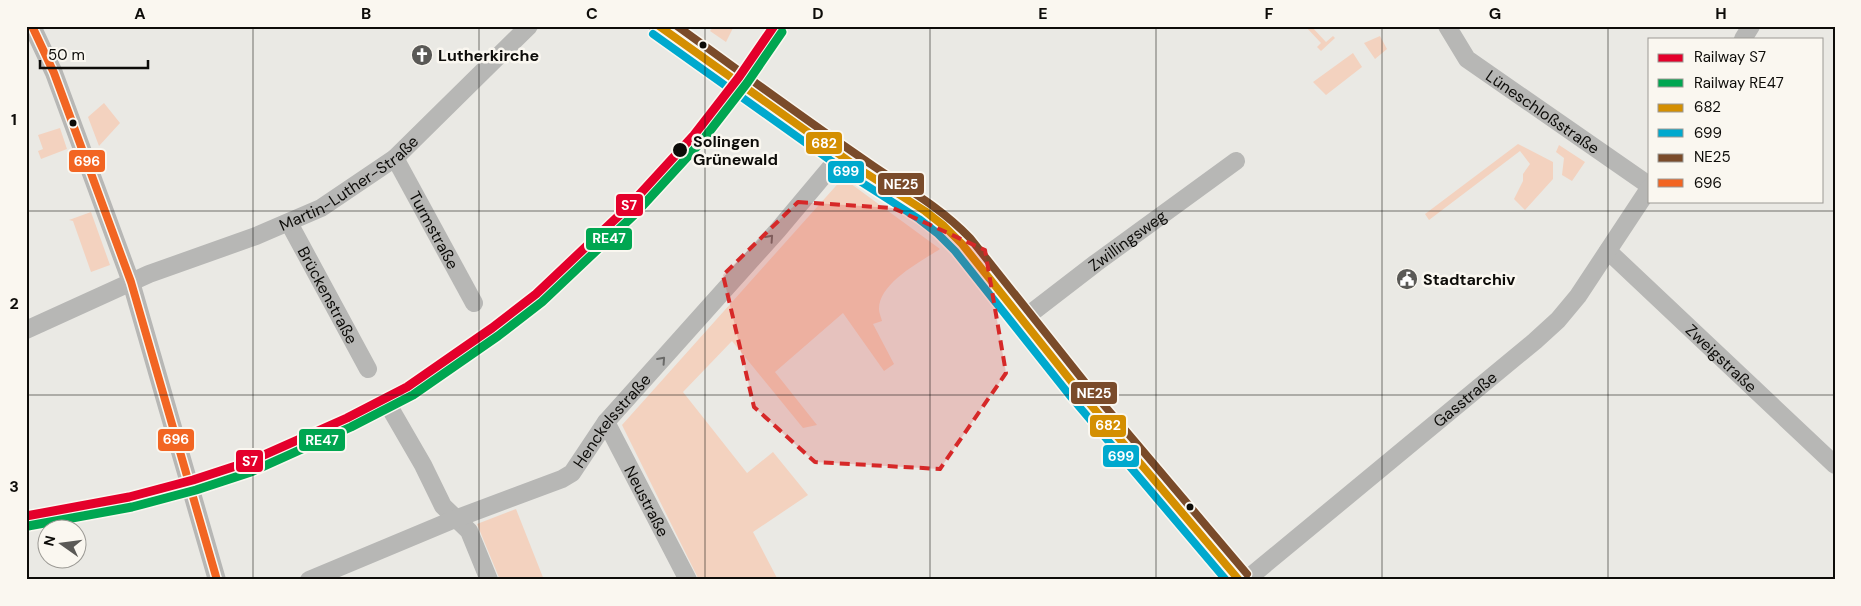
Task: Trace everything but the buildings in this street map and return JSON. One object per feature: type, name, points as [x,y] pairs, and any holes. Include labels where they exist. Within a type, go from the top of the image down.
[{"type":"main road","points":[[659,26],[944,226],[962,244],[1143,469],[1239,580]]},
{"type":"street","points":[[32,26],[54,73],[131,282],[217,580]]},
{"type":"street","name":"Martin-Luther-Straße","points":[[26,330],[131,282],[289,223],[321,208],[395,158],[529,26]]},
{"type":"street","name":"Lüneschloßstraße","points":[[1447,26],[1467,59],[1648,185]]},
{"type":"street","points":[[1744,38],[1751,26]]},
{"type":"street","name":"Henckelsstraße","points":[[309,580],[455,519],[568,476],[606,422],[778,230],[841,155]]},
{"type":"street","name":"Turmstraße","points":[[395,158],[474,303]]},
{"type":"street","name":"Zwillingsweg","points":[[1022,320],[1096,263],[1236,161]]},
{"type":"street","name":"Gasstraße","points":[[1246,580],[1558,320],[1578,296],[1648,189]]},
{"type":"street","name":"Brückenstraße","points":[[289,223],[368,369]]},
{"type":"street","name":"Zweigstraße","points":[[1608,251],[1835,465]]},
{"type":"street","points":[[390,408],[423,464],[443,506],[469,532],[489,580]]},
{"type":"street","name":"Neustraße","points":[[606,422],[688,580]]},
{"type":"highlighted area","points":[[798,202],[893,208],[985,250],[1006,373],[940,469],[815,462],[754,407],[723,275]]},
{"type":"shaded area","points":[[714,26],[734,26],[726,42],[710,31]]},
{"type":"shaded area","points":[[1305,26],[1311,26],[1326,42],[1333,36],[1335,38],[1321,51],[1317,47],[1321,43]]},
{"type":"shaded area","points":[[1380,36],[1387,49],[1375,59],[1364,43]]},
{"type":"shaded area","points":[[1353,53],[1362,67],[1326,95],[1313,82]]},
{"type":"shaded area","points":[[104,103],[120,123],[99,146],[88,117]]},
{"type":"shaded area","points":[[60,128],[67,149],[41,159],[38,151],[43,149],[38,135]]},
{"type":"shaded area","points":[[1518,144],[1553,162],[1553,179],[1525,210],[1514,199],[1523,181],[1523,174],[1530,164],[1520,151],[1429,220],[1425,214]]},
{"type":"shaded area","points":[[1559,145],[1585,162],[1572,181],[1562,175],[1564,158],[1556,152]]},
{"type":"shaded area","points":[[843,178],[940,249],[902,274],[886,290],[881,299],[879,309],[882,321],[873,324],[894,364],[884,371],[843,313],[775,372],[817,425],[803,428],[732,341],[683,392],[747,473],[773,452],[808,495],[753,532],[778,580],[699,580],[622,425]]},
{"type":"shaded area","points":[[91,212],[110,265],[91,272],[73,221],[69,220]]},
{"type":"shaded area","points":[[516,509],[544,580],[500,580],[477,524]]},
{"type":"rail line","name":"S7","points":[[26,516],[129,497],[193,480],[248,462],[347,418],[407,387],[492,328],[536,294],[628,207],[694,135],[739,77],[774,26]]},
{"type":"rail line","name":"RE47","points":[[28,526],[132,507],[196,490],[251,472],[351,427],[413,395],[498,336],[542,302],[635,214],[702,141],[747,83],[782,32]]},
{"type":"transit line","name":"696","points":[[32,26],[54,73],[131,282],[217,580]]},
{"type":"transit line","name":"682","points":[[659,26],[864,172],[925,211],[944,226],[962,244],[1079,391],[1239,580]]},
{"type":"transit line","name":"NE25","points":[[677,26],[821,130],[934,207],[970,238],[1087,385],[1247,574]]},
{"type":"transit line","name":"699","points":[[653,34],[858,180],[919,219],[937,233],[955,251],[1071,397],[1226,580]]},
{"type":"place","name":"Lutherkirche","points":[[422,55]]},
{"type":"place","name":"Solingen Grünewald","points":[[680,150]]},
{"type":"place","name":"Stadtarchiv","points":[[1407,279]]}]
